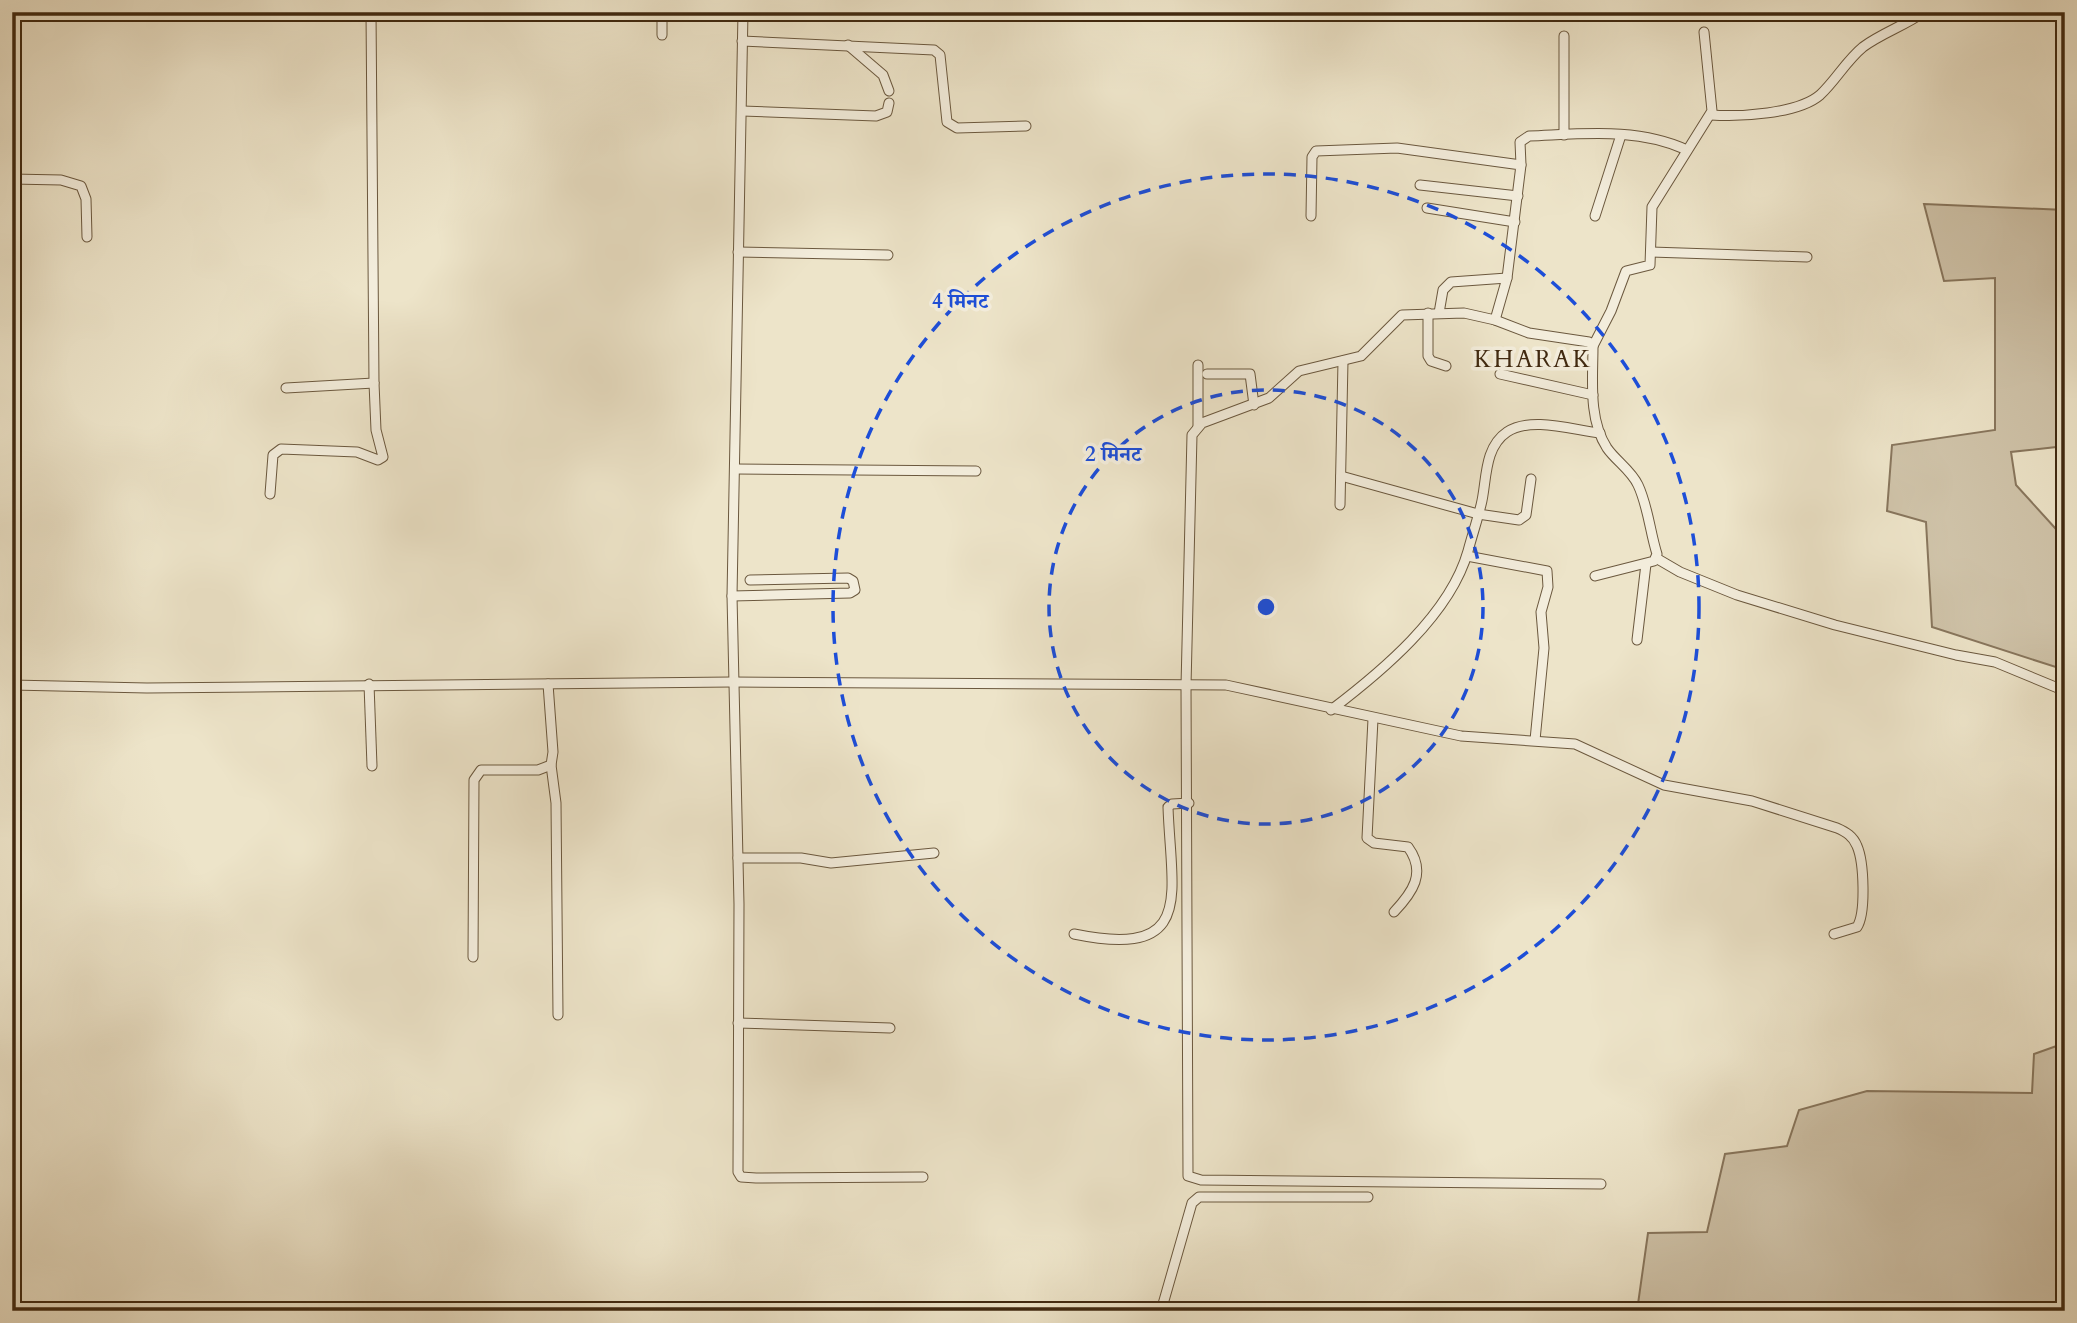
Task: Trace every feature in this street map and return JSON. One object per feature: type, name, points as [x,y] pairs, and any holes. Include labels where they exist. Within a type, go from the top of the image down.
[{"type":"street","points":[[270,494],[273,455],[279,450],[357,452],[376,460],[382,459],[376,430],[374,383],[371,12]]},
{"type":"street","points":[[662,12],[662,35]]},
{"type":"street","points":[[743,12],[732,596],[738,858],[739,1175],[756,1178],[923,1177]]},
{"type":"street","points":[[1711,115],[1737,116],[1806,104],[1823,92],[1852,58],[1870,42],[1924,12]]},
{"type":"street","points":[[1704,32],[1711,115],[1652,207],[1650,265],[1632,268],[1624,274],[1611,311],[1593,346],[1593,395],[1600,433],[1608,449],[1633,476],[1640,490],[1656,558],[1680,572],[1737,595],[1849,628],[1995,662],[2065,691]]},
{"type":"street","points":[[1564,36],[1564,135]]},
{"type":"street","points":[[743,41],[934,50],[940,55],[945,118],[952,126],[1026,126]]},
{"type":"street","points":[[848,45],[883,75],[889,91]]},
{"type":"street","points":[[742,111],[876,116],[887,112],[889,103]]},
{"type":"street","points":[[1496,320],[1507,278],[1521,165],[1520,142],[1524,137],[1621,135],[1661,139],[1687,150]]},
{"type":"street","points":[[1595,216],[1621,135]]},
{"type":"street","points":[[1311,216],[1312,157],[1316,151],[1397,148],[1521,165]]},
{"type":"street","points":[[12,179],[61,180],[80,186],[86,199],[87,237]]},
{"type":"street","points":[[1420,185],[1518,196]]},
{"type":"street","points":[[1427,208],[1515,222]]},
{"type":"street","points":[[738,252],[888,255]]},
{"type":"street","points":[[1651,252],[1807,257]]},
{"type":"street","points":[[1439,313],[1443,290],[1451,282],[1507,278]]},
{"type":"street","points":[[1428,313],[1428,356],[1431,361],[1446,366]]},
{"type":"street","points":[[1198,426],[1273,396],[1299,370],[1343,361],[1365,353],[1399,316],[1464,313],[1496,320],[1521,331],[1584,341],[1593,346]]},
{"type":"street","points":[[1340,505],[1343,361]]},
{"type":"street","points":[[1198,365],[1198,426],[1192,435],[1191,456],[1186,686],[1189,803],[1187,1171],[1191,1178],[1601,1184]]},
{"type":"street","points":[[1207,373],[1250,374],[1254,404]]},
{"type":"street","points":[[1500,374],[1593,395]]},
{"type":"street","points":[[286,388],[374,383]]},
{"type":"street","points":[[1331,710],[1389,663],[1451,587],[1466,556],[1488,466],[1499,440],[1508,431],[1529,425],[1600,433]]},
{"type":"street","points":[[736,469],[976,471]]},
{"type":"street","points":[[1341,476],[1478,514],[1522,520],[1531,479]]},
{"type":"street","points":[[1466,556],[1547,572],[1548,587],[1541,612],[1544,648],[1535,740]]},
{"type":"street","points":[[1595,576],[1646,565],[1656,558]]},
{"type":"street","points":[[1637,640],[1646,565]]},
{"type":"street","points":[[732,596],[850,593],[855,590],[853,581],[848,578],[750,580]]},
{"type":"street","points":[[12,685],[147,688],[732,682],[1244,687],[1331,710],[1461,737],[1535,740],[1588,748],[1632,772],[1664,785],[1752,801],[1846,832],[1860,855],[1863,903],[1857,927],[1834,934]]},
{"type":"street","points":[[369,684],[372,766]]},
{"type":"street","points":[[548,684],[553,752],[551,765],[556,803],[558,1015]]},
{"type":"street","points":[[1373,719],[1367,838],[1374,843],[1408,847],[1417,869],[1416,884],[1411,895],[1394,912]]},
{"type":"street","points":[[473,957],[475,775],[481,770],[538,770],[551,765]]},
{"type":"street","points":[[1074,934],[1102,940],[1133,939],[1153,933],[1163,925],[1173,897],[1169,805],[1189,803]]},
{"type":"street","points":[[738,858],[801,858],[831,863],[934,853]]},
{"type":"street","points":[[738,1023],[890,1028]]},
{"type":"street","points":[[1161,1311],[1192,1203],[1199,1197],[1368,1197]]},
{"type":"shaded area","points":[[1924,204],[2065,210],[2065,446],[2011,452],[2016,485],[2065,539],[2065,670],[1932,627],[1926,522],[1887,511],[1892,445],[1995,430],[1995,278],[1944,281]]},
{"type":"shaded area","points":[[2065,1043],[2065,1311],[1637,1311],[1648,1233],[1707,1232],[1725,1154],[1787,1146],[1799,1110],[1867,1091],[2032,1093],[2034,1054]]},
{"type":"district","name":"KHARAK","points":[[1533,359]]}]
